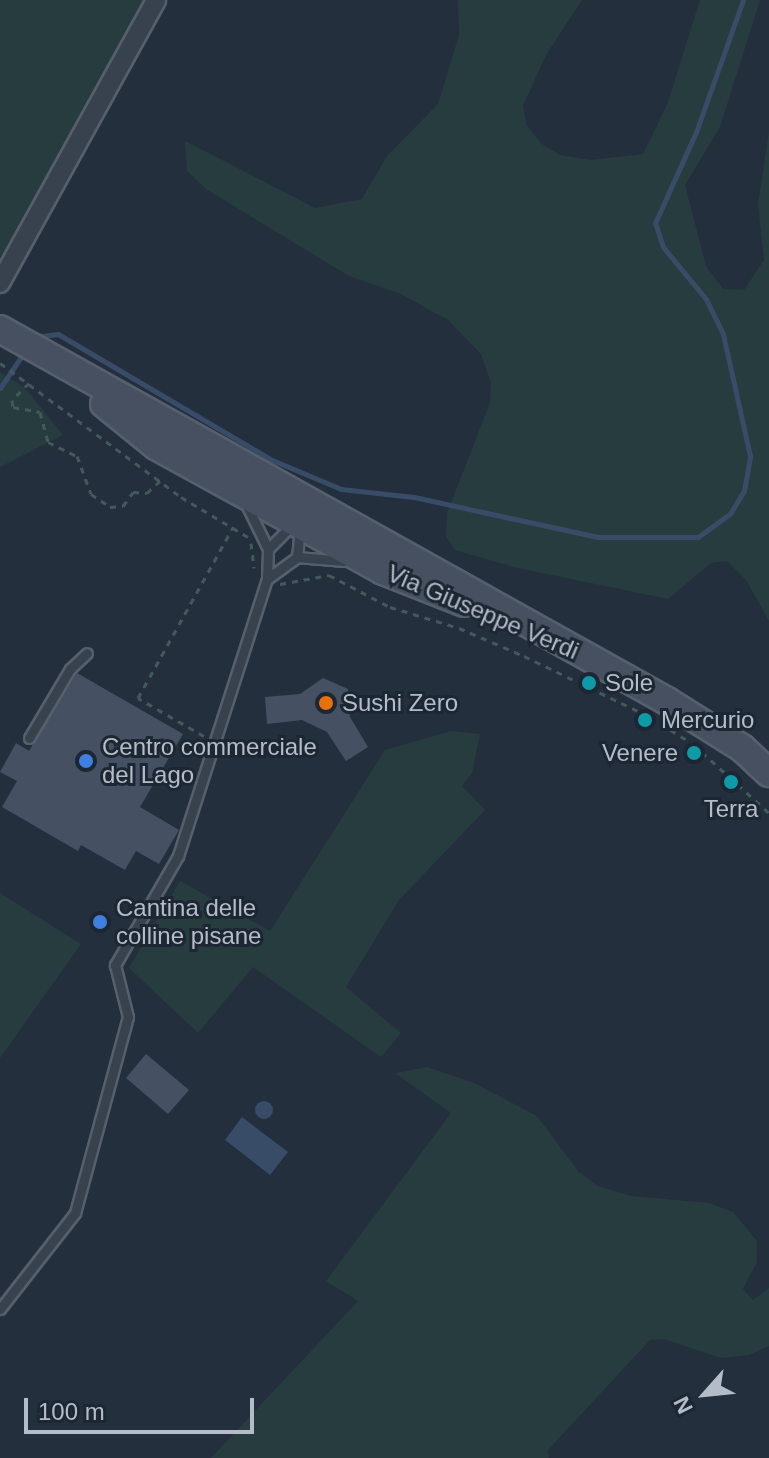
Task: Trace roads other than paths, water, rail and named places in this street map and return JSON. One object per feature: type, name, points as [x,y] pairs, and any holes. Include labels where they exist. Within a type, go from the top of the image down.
[{"type":"main road","name":"Via Giuseppe Verdi","points":[[0,329],[58,365],[209,447],[391,561]]},
{"type":"main road","name":"Via Giuseppe Verdi","points":[[58,365],[156,446],[300,523],[315,518],[391,561],[595,660],[742,748],[769,773]]},
{"type":"main road","name":"Via Giuseppe Verdi","points":[[209,447],[229,468],[291,503],[300,523]]},
{"type":"street","points":[[0,283],[156,0]]},
{"type":"lane","points":[[0,1309],[75,1213],[128,1017],[115,965],[178,856],[267,579],[268,549],[254,512],[156,446]]},
{"type":"lane","points":[[268,549],[287,527],[300,523],[297,557]]},
{"type":"lane","points":[[267,579],[297,557],[391,561]]},
{"type":"lane","points":[[29,738],[70,669],[87,653]]},
{"type":"water","points":[[264,1101],[273,1110],[264,1119],[255,1110]]},
{"type":"water","points":[[242,1117],[288,1152],[270,1175],[225,1140]]},
{"type":"waterway","points":[[42,336],[58,334],[272,460],[341,489],[414,497],[598,537],[698,537],[730,514],[744,491],[750,456],[723,334],[706,299],[663,247],[655,223],[696,132],[743,0]]},
{"type":"waterway","points":[[0,388],[20,358]]},
{"type":"place","name":"Sole","points":[[589,683]]},
{"type":"place","name":"Sushi Zero","points":[[326,703]]},
{"type":"place","name":"Mercurio","points":[[645,720]]},
{"type":"place","name":"Venere","points":[[694,753]]},
{"type":"place","name":"Centro commerciale del Lago","points":[[86,761]]},
{"type":"place","name":"Terra","points":[[731,782]]},
{"type":"place","name":"Cantina delle colline pisane","points":[[100,922]]}]
